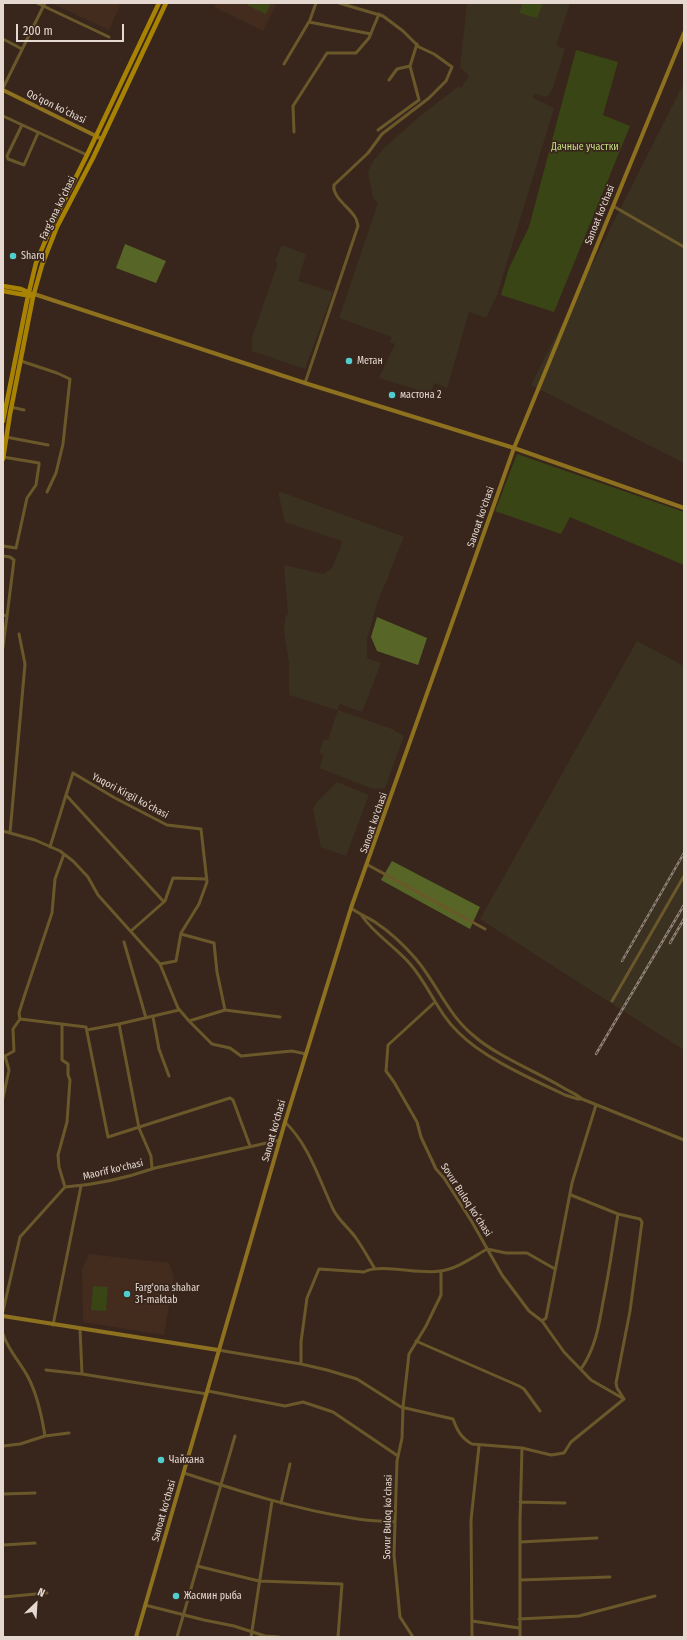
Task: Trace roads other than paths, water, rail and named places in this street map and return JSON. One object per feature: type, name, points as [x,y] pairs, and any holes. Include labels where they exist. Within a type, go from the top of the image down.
[{"type":"main road","name":"Fargʻona koʻchasi","points":[[3,421],[28,294],[40,252],[60,207],[87,155],[159,3]]},
{"type":"main road","name":"Fargʻona koʻchasi","points":[[3,458],[20,361],[42,265],[50,245],[166,3]]},
{"type":"main road","name":"Sanoat ko'chasi","points":[[136,1637],[285,1122],[351,908],[368,865],[514,448],[684,34]]},
{"type":"main road","name":"Qoʻqon koʻchasi","points":[[3,89],[102,139]]},
{"type":"main road","points":[[3,286],[21,289],[28,294]]},
{"type":"main road","points":[[3,291],[34,295],[88,311],[305,383],[514,448],[684,508]]},
{"type":"main road","points":[[3,1316],[218,1350]]},
{"type":"street","points":[[37,3],[109,37]]},
{"type":"street","points":[[284,64],[309,22],[316,3]]},
{"type":"street","points":[[305,383],[358,226],[356,217],[344,205],[334,185],[368,153],[382,134],[429,98],[446,81],[452,67],[434,54],[419,47],[403,31],[379,14],[339,3]]},
{"type":"street","points":[[3,89],[44,5]]},
{"type":"street","points":[[294,132],[293,106],[327,53],[356,53],[369,38],[379,14]]},
{"type":"street","points":[[309,22],[371,34]]},
{"type":"street","points":[[3,39],[22,49]]},
{"type":"street","points":[[378,130],[419,100],[410,66],[417,44]]},
{"type":"street","points":[[389,80],[397,69],[410,66]]},
{"type":"street","points":[[3,116],[87,155]]},
{"type":"street","points":[[22,125],[7,156],[8,159],[24,165],[38,133]]},
{"type":"street","points":[[613,206],[684,247]]},
{"type":"street","points":[[20,361],[57,373],[70,379],[63,444],[56,473],[47,492]]},
{"type":"street","points":[[11,408],[24,410]]},
{"type":"street","points":[[6,437],[48,445]]},
{"type":"street","points":[[3,458],[39,463],[39,465],[36,485],[27,498],[16,548],[3,546]]},
{"type":"street","points":[[3,556],[10,557],[14,560],[5,616],[3,647]]},
{"type":"street","points":[[10,833],[25,664],[19,634]]},
{"type":"street","name":"Yuqori Kirgil koʻchasi","points":[[50,847],[73,773],[115,798],[167,825],[201,829],[207,882],[200,904],[181,934],[176,961],[160,964]]},
{"type":"street","points":[[66,795],[164,902]]},
{"type":"street","points":[[3,831],[50,847],[64,854],[73,861],[88,877],[98,895],[160,964],[179,1010],[212,1044],[230,1048],[241,1056],[292,1051],[306,1054]]},
{"type":"street","points":[[3,1098],[9,1070],[4,1056],[14,1051],[13,1030],[20,1019],[19,1013],[52,913],[54,879],[64,854]]},
{"type":"street","points":[[368,865],[485,929]]},
{"type":"street","points":[[612,1001],[684,876]]},
{"type":"street","points":[[131,930],[164,902],[173,878],[206,879]]},
{"type":"street","points":[[351,908],[362,916],[374,921],[406,947],[429,976],[452,1013],[463,1026],[489,1047],[560,1086],[582,1100]]},
{"type":"street","points":[[362,916],[369,927],[398,951],[411,965],[423,980],[435,1002],[461,1035],[485,1053],[557,1091],[684,1140]]},
{"type":"street","points":[[181,934],[214,943],[225,1010]]},
{"type":"street","points":[[124,942],[146,1018]]},
{"type":"street","name":"Sovur Buloq koʻchasi","points":[[413,1637],[400,1617],[394,1555],[398,1456],[402,1438],[403,1407],[409,1354],[426,1326],[441,1295],[441,1272],[458,1266],[487,1249],[444,1178],[436,1169],[421,1137],[417,1122],[386,1071],[388,1046],[435,1002]]},
{"type":"street","points":[[87,1030],[153,1017],[179,1010]]},
{"type":"street","points":[[189,1021],[225,1010],[280,1017]]},
{"type":"street","points":[[446,1017],[452,1013]]},
{"type":"street","points":[[153,1017],[159,1049],[169,1076]]},
{"type":"street","points":[[20,1019],[86,1027],[108,1137],[139,1128],[156,1120],[230,1098],[233,1100],[250,1146]]},
{"type":"street","points":[[3,1311],[20,1237],[65,1187],[59,1167],[58,1155],[67,1122],[70,1080],[68,1075],[68,1064],[62,1060],[62,1024]]},
{"type":"street","points":[[120,1024],[139,1128],[151,1156],[152,1169]]},
{"type":"street","points":[[557,1091],[560,1086]]},
{"type":"street","points":[[542,1321],[546,1318],[572,1183],[596,1105]]},
{"type":"street","points":[[285,1122],[297,1133],[302,1141],[334,1210],[356,1237],[375,1269]]},
{"type":"street","name":"Maorif ko'chasi","points":[[65,1187],[81,1186],[114,1180],[152,1169],[280,1140]]},
{"type":"street","points":[[53,1325],[81,1186]]},
{"type":"street","points":[[570,1195],[618,1214],[640,1219],[642,1222],[630,1311],[616,1383],[617,1388],[624,1399]]},
{"type":"street","points":[[581,1369],[588,1359],[598,1332],[609,1275],[618,1214]]},
{"type":"street","points":[[487,1249],[506,1254],[527,1252],[555,1269]]},
{"type":"street","points":[[487,1249],[502,1275],[529,1311],[542,1321],[564,1352],[591,1380],[624,1399]]},
{"type":"street","points":[[301,1364],[301,1342],[307,1298],[319,1269],[364,1272],[375,1269],[441,1272]]},
{"type":"street","points":[[80,1329],[82,1374]]},
{"type":"street","points":[[3,1334],[31,1384],[45,1436]]},
{"type":"street","points":[[416,1341],[519,1386],[524,1389],[540,1411]]},
{"type":"street","points":[[218,1350],[301,1364],[357,1379],[403,1407],[453,1419],[459,1434],[467,1441],[479,1446],[522,1448],[551,1455],[564,1453],[571,1442],[624,1399]]},
{"type":"street","points":[[46,1370],[207,1392],[286,1406],[303,1402],[333,1412],[398,1456]]},
{"type":"street","points":[[3,1446],[20,1444],[45,1436],[69,1433]]},
{"type":"street","points":[[177,1637],[235,1436]]},
{"type":"street","points":[[472,1637],[472,1520],[479,1446]]},
{"type":"street","points":[[520,1637],[520,1502],[522,1448]]},
{"type":"street","points":[[281,1504],[290,1464]]},
{"type":"street","points":[[184,1473],[281,1504],[354,1519],[395,1522]]},
{"type":"street","points":[[3,1494],[35,1494]]},
{"type":"street","points":[[251,1637],[272,1501]]},
{"type":"street","points":[[520,1502],[565,1503]]},
{"type":"street","points":[[520,1542],[597,1538]]},
{"type":"street","points":[[3,1545],[35,1542]]},
{"type":"street","points":[[197,1566],[259,1581],[342,1584],[338,1637]]},
{"type":"street","points":[[520,1580],[610,1576]]},
{"type":"street","points":[[3,1597],[47,1593]]},
{"type":"street","points":[[519,1619],[579,1616],[655,1596]]},
{"type":"street","points":[[145,1605],[234,1626],[265,1636],[279,1637]]},
{"type":"street","points":[[472,1621],[520,1628]]},
{"type":"railway","points":[[622,961],[684,853]]},
{"type":"railway","points":[[596,1054],[684,905]]},
{"type":"railway","points":[[670,943],[684,919]]},
{"type":"place","name":"Sharq","points":[[13,256]]},
{"type":"place","name":"Метан","points":[[349,361]]},
{"type":"place","name":"мастона 2","points":[[392,395]]},
{"type":"place","name":"Farg'ona shahar 31-maktab","points":[[127,1294]]},
{"type":"place","name":"Чайхана","points":[[161,1460]]},
{"type":"place","name":"Жасмин рыба","points":[[176,1596]]},
{"type":"park label","name":"Дачные участки","points":[[585,147]]}]
